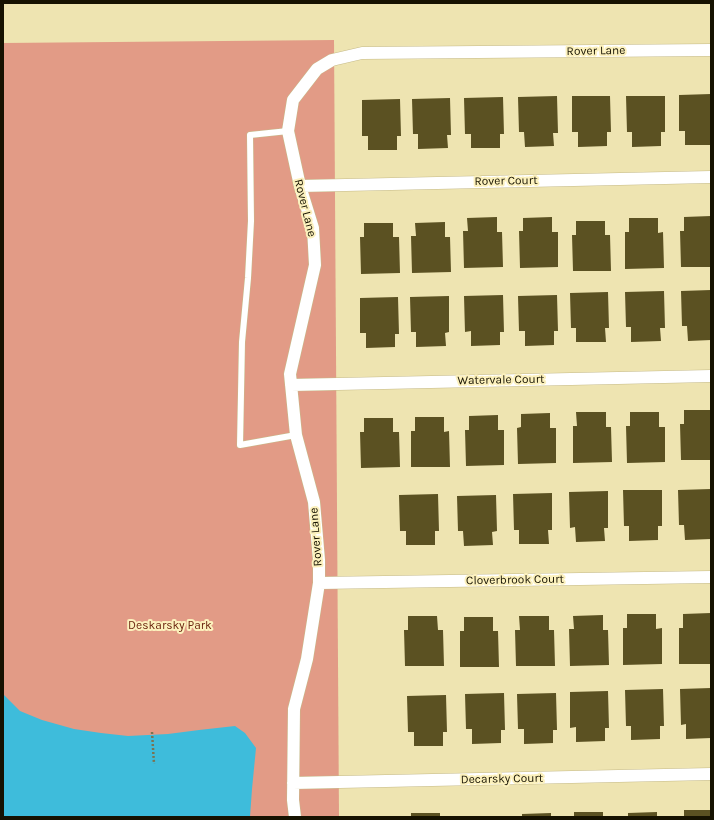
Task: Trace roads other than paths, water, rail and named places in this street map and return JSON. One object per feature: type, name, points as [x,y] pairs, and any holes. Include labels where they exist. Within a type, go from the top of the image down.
[{"type":"street","name":"Rover Lane","points":[[295,817],[293,800],[294,709],[307,659],[319,583],[319,560],[314,502],[296,435],[290,374],[315,265],[313,228],[300,186],[288,131],[294,100],[316,69],[332,60],[362,53],[711,50]]},
{"type":"street","name":"Rover Court","points":[[300,186],[711,177]]},
{"type":"street","name":"Watervale Court","points":[[292,385],[711,376]]},
{"type":"street","name":"Cloverbrook Court","points":[[319,583],[711,577]]},
{"type":"street","name":"Decarsky Court","points":[[293,783],[711,774]]},
{"type":"lane","points":[[288,131],[250,135],[251,221],[248,278],[242,342],[240,445],[296,435]]},
{"type":"water","points":[[3,694],[20,711],[42,720],[74,729],[101,733],[128,736],[168,734],[235,726],[245,733],[256,748],[250,817],[3,817]]},
{"type":"park label","name":"Deskarsky Park","points":[[170,626]]}]
